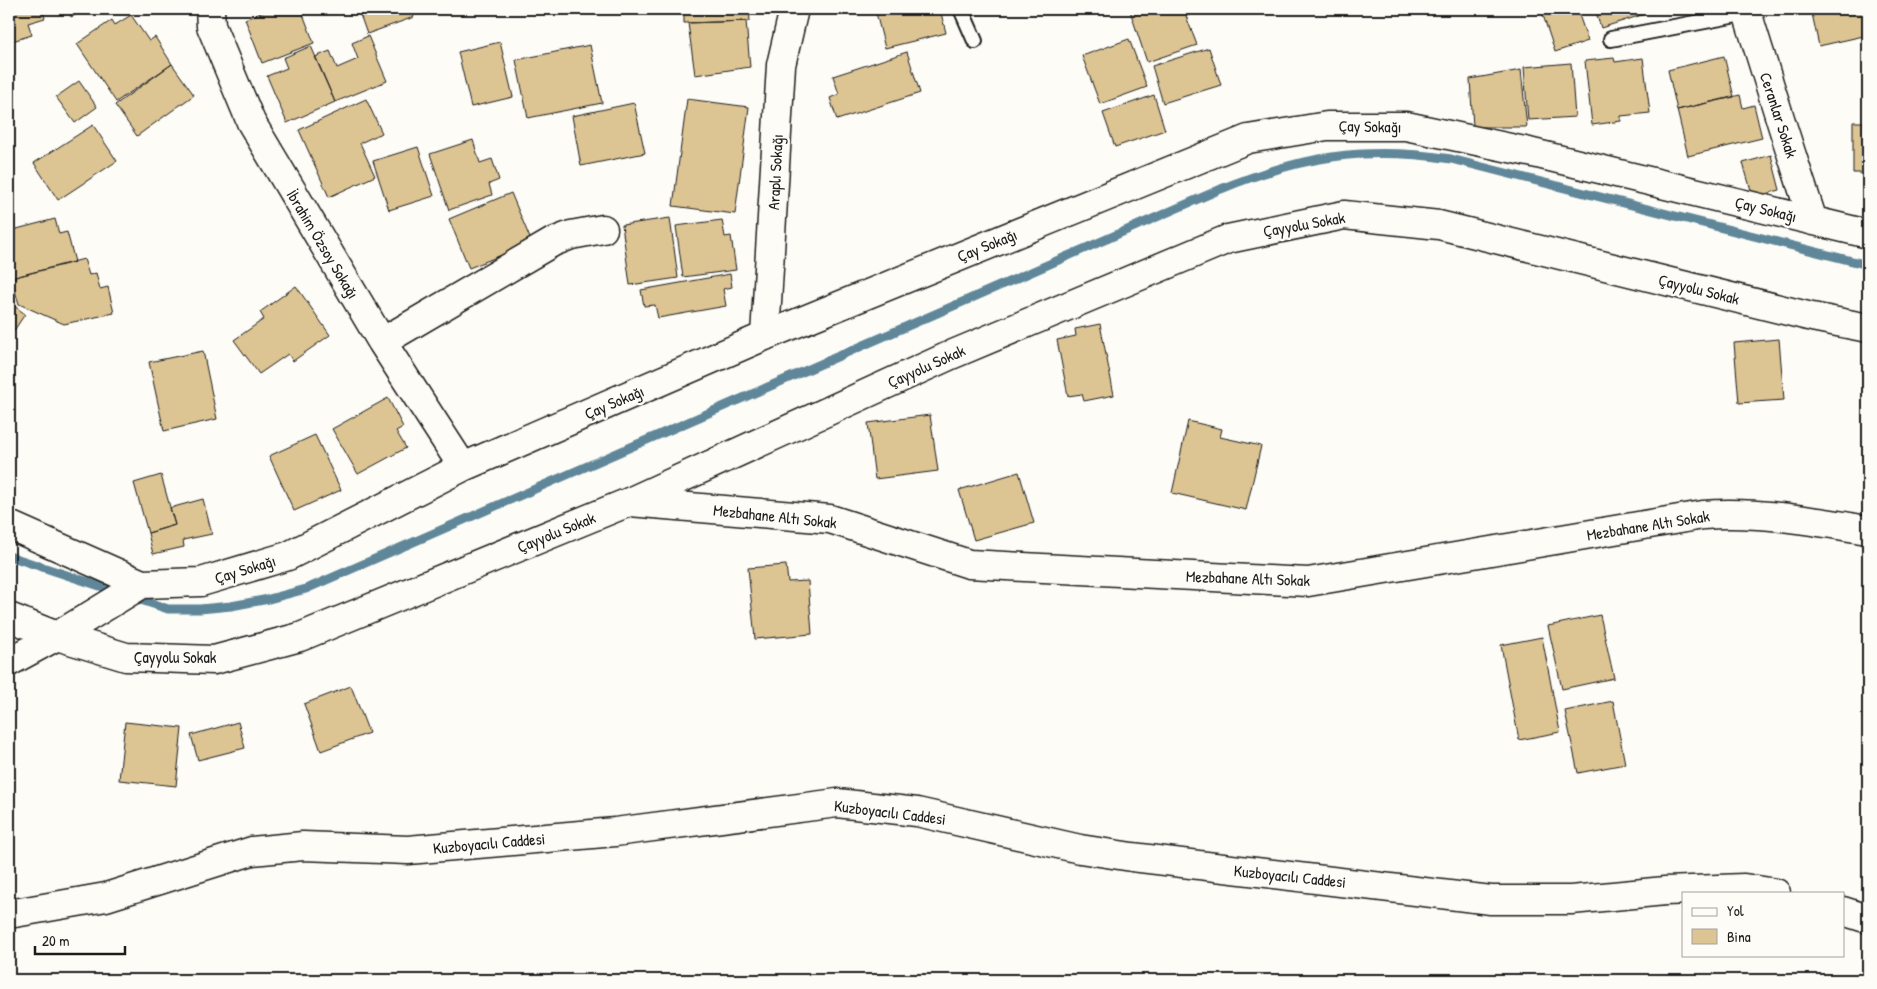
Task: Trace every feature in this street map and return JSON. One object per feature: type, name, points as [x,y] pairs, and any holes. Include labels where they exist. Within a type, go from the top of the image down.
[{"type":"street","name":"İbrahim Özsoy Sokağı","points":[[210,9],[211,26],[251,122],[382,342],[463,467]]},
{"type":"street","name":"Araplı Sokağı","points":[[765,336],[781,65],[794,9]]},
{"type":"street","name":"Ceranlar Sokak","points":[[1747,11],[1782,128],[1814,221]]},
{"type":"street","name":"Çay Sokağı","points":[[142,584],[201,582],[288,556],[463,467],[765,336],[1248,139],[1327,126],[1406,126],[1529,152],[1868,234]]},
{"type":"street","name":"Çayyolu Sokak","points":[[9,617],[57,636],[126,658],[214,660],[300,637],[629,502],[951,354],[1228,239],[1344,215],[1439,225],[1812,317],[1868,328]]},
{"type":"street","points":[[382,342],[553,242],[571,235],[603,229]]},
{"type":"street","name":"Mezbahane Altı Sokak","points":[[629,502],[830,519],[969,564],[1308,582],[1703,515],[1732,513],[1764,514],[1868,530]]},
{"type":"street","points":[[9,525],[142,584]]},
{"type":"street","points":[[9,662],[57,636],[142,584]]},
{"type":"street","name":"Kuzboyacılı Caddesi","points":[[9,914],[106,897],[252,851],[303,846],[408,850],[615,832],[837,802],[917,812],[1080,849],[1254,873],[1348,882],[1491,900],[1571,900],[1665,891],[1744,888],[1770,892]]},
{"type":"street","points":[[1844,911],[1868,919]]},
{"type":"lane","points":[[961,9],[975,41]]},
{"type":"lane","points":[[1611,39],[1747,11]]},
{"type":"building","points":[[9,9],[42,9],[45,18],[28,23],[32,35],[9,42]]},
{"type":"building","points":[[68,9],[89,9],[71,17]]},
{"type":"building","points":[[271,9],[301,9],[314,43],[262,63],[245,19]]},
{"type":"building","points":[[358,9],[411,9],[414,17],[367,34]]},
{"type":"building","points":[[684,9],[749,9],[750,21],[684,23]]},
{"type":"building","points":[[875,9],[940,9],[946,33],[885,48]]},
{"type":"building","points":[[1137,9],[1190,9],[1192,14],[1186,16],[1197,45],[1147,62],[1130,11]]},
{"type":"building","points":[[1541,9],[1577,9],[1588,41],[1555,52]]},
{"type":"building","points":[[1595,9],[1647,9],[1648,13],[1601,28]]},
{"type":"building","points":[[1811,9],[1868,9],[1868,35],[1819,46]]},
{"type":"building","points":[[131,15],[149,41],[155,37],[172,64],[116,102],[77,44],[112,20],[115,25]]},
{"type":"building","points":[[746,21],[750,67],[695,75],[688,23]]},
{"type":"building","points":[[368,36],[387,81],[335,102],[315,57],[330,51],[337,68],[358,59],[352,43]]},
{"type":"building","points":[[1129,39],[1147,87],[1100,104],[1082,56]]},
{"type":"building","points":[[500,42],[513,97],[471,107],[458,52]]},
{"type":"building","points":[[590,45],[602,103],[528,118],[516,60]]},
{"type":"building","points":[[311,46],[335,102],[287,123],[267,76],[287,68],[283,58]]},
{"type":"building","points":[[1209,48],[1221,85],[1163,103],[1152,66]]},
{"type":"building","points":[[907,52],[920,93],[837,120],[830,98],[839,94],[833,76]]},
{"type":"building","points":[[1724,56],[1734,97],[1677,110],[1668,70]]},
{"type":"building","points":[[1614,58],[1615,62],[1643,58],[1650,113],[1621,116],[1621,121],[1592,125],[1585,61]]},
{"type":"building","points":[[1571,63],[1575,117],[1528,120],[1524,67]]},
{"type":"building","points":[[172,64],[194,95],[137,136],[115,105]]},
{"type":"building","points":[[1521,70],[1527,127],[1473,127],[1470,79]]},
{"type":"building","points":[[79,81],[97,107],[75,123],[56,97]]},
{"type":"building","points":[[1154,95],[1165,130],[1115,147],[1103,113]]},
{"type":"building","points":[[1740,95],[1743,108],[1754,105],[1762,138],[1688,156],[1677,110]]},
{"type":"building","points":[[366,99],[382,133],[360,143],[375,176],[329,197],[299,130]]},
{"type":"building","points":[[687,99],[749,107],[735,214],[673,206]]},
{"type":"building","points":[[634,103],[645,153],[581,166],[572,116]]},
{"type":"building","points":[[1853,122],[1868,122],[1868,173],[1853,173]]},
{"type":"building","points":[[93,125],[117,161],[58,200],[34,163]]},
{"type":"building","points":[[473,140],[480,163],[492,159],[499,180],[489,184],[492,195],[449,210],[430,154]]},
{"type":"building","points":[[418,147],[434,196],[389,210],[373,161]]},
{"type":"building","points":[[1771,155],[1780,190],[1753,197],[1743,163]]},
{"type":"building","points":[[511,193],[532,243],[469,268],[449,219]]},
{"type":"building","points":[[670,218],[678,278],[630,285],[622,225]]},
{"type":"building","points":[[55,219],[59,234],[67,232],[75,262],[11,278],[9,271],[9,231]]},
{"type":"building","points":[[722,220],[725,237],[731,236],[736,270],[683,277],[676,226]]},
{"type":"building","points":[[84,259],[89,275],[96,273],[100,289],[108,287],[114,313],[64,324],[19,304],[11,278]]},
{"type":"building","points":[[730,274],[732,287],[723,289],[726,306],[658,318],[655,305],[644,306],[641,290]]},
{"type":"building","points":[[296,286],[330,335],[293,361],[288,354],[259,374],[234,340],[264,319],[260,312]]},
{"type":"building","points":[[9,302],[25,314],[9,338]]},
{"type":"building","points":[[1100,324],[1114,395],[1084,401],[1082,394],[1068,396],[1057,340],[1076,336],[1075,329]]},
{"type":"building","points":[[1779,339],[1784,400],[1739,403],[1734,343]]},
{"type":"building","points":[[203,351],[217,419],[164,431],[149,362]]},
{"type":"building","points":[[388,398],[403,427],[396,431],[406,448],[358,474],[332,429]]},
{"type":"building","points":[[930,415],[938,471],[875,479],[868,423]]},
{"type":"building","points":[[1188,421],[1222,429],[1220,437],[1261,446],[1246,510],[1172,493]]},
{"type":"building","points":[[315,435],[341,490],[294,511],[269,456]]},
{"type":"building","points":[[1019,472],[1034,523],[974,540],[959,490]]},
{"type":"building","points":[[161,475],[175,525],[148,533],[134,483]]},
{"type":"building","points":[[203,499],[212,534],[183,540],[184,547],[153,554],[148,533],[175,525],[170,508]]},
{"type":"building","points":[[786,565],[788,582],[808,581],[812,634],[755,639],[748,568]]},
{"type":"building","points":[[1600,615],[1614,678],[1562,689],[1548,626]]},
{"type":"building","points":[[1542,637],[1560,732],[1519,740],[1501,645]]},
{"type":"building","points":[[351,686],[369,733],[321,751],[304,704]]},
{"type":"building","points":[[1613,701],[1625,764],[1578,773],[1565,711]]},
{"type":"building","points":[[125,722],[182,728],[176,786],[119,780]]},
{"type":"building","points":[[238,722],[245,748],[198,760],[191,735]]},
{"type":"waterway","points":[[132,597],[168,609],[200,609],[269,599],[306,589],[1221,189],[1279,169],[1306,162],[1361,154],[1419,155],[1451,159],[1868,265]]},
{"type":"waterway","points":[[9,556],[118,592]]}]
